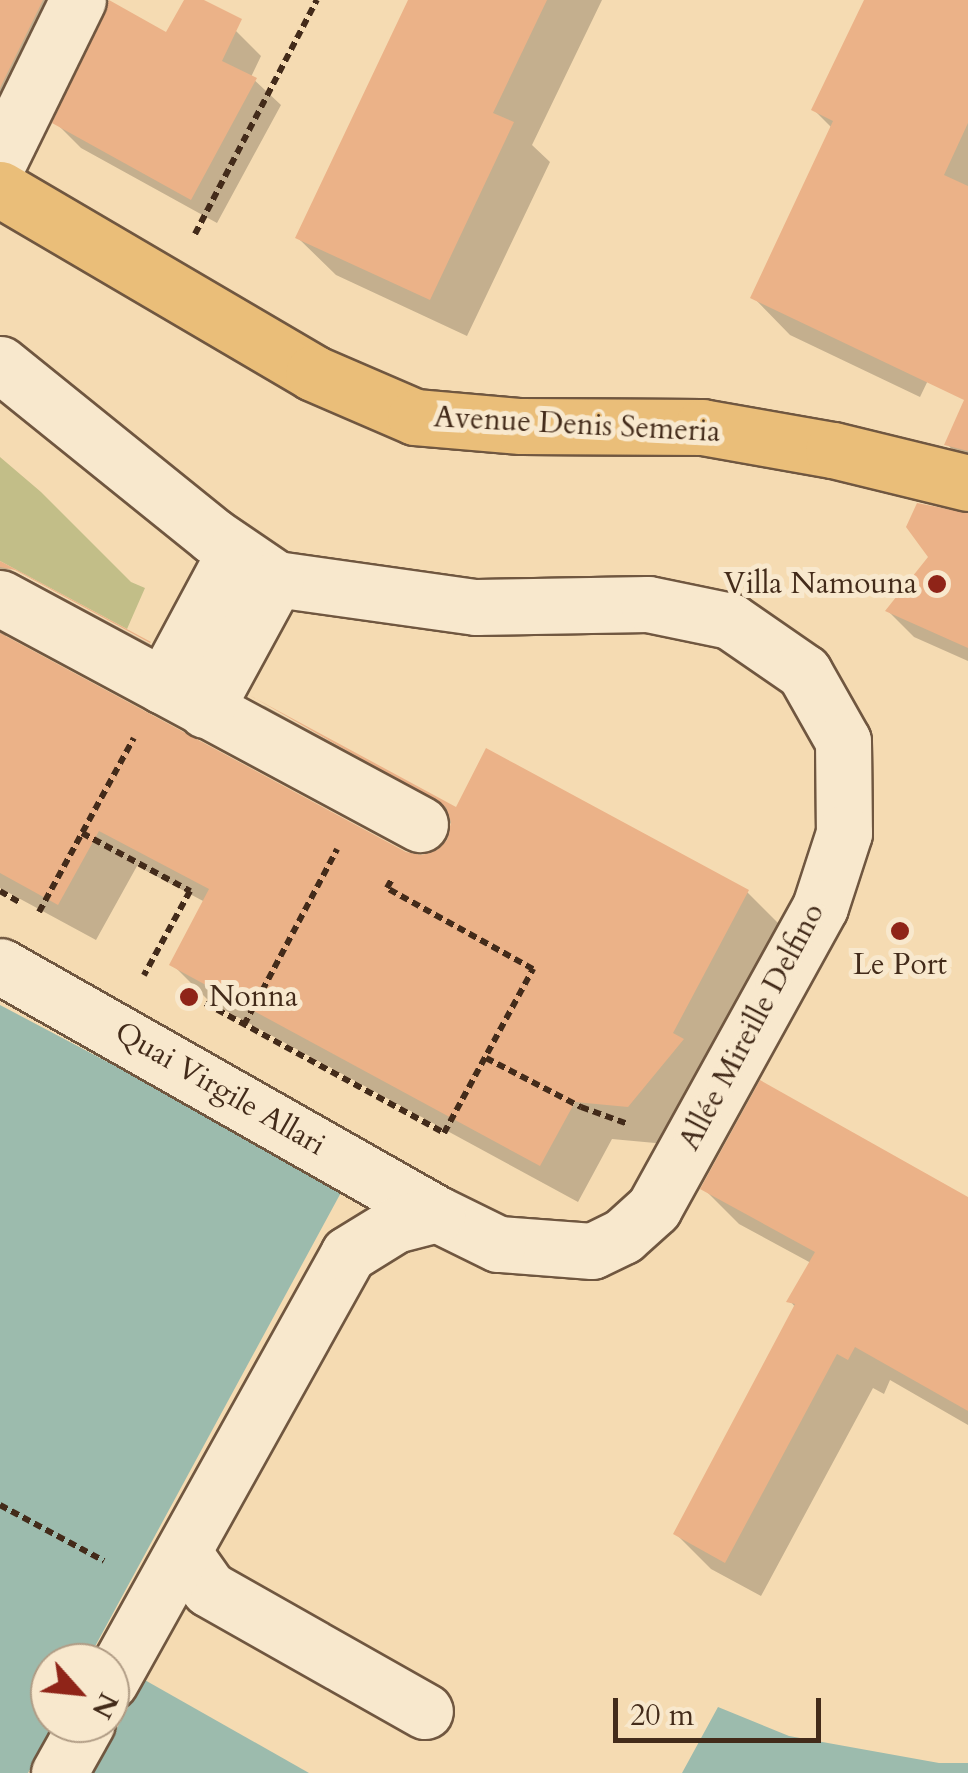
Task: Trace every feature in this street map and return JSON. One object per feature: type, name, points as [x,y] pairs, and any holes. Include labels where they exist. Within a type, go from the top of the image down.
[{"type":"main road","name":"Avenue Denis Semeria","points":[[0,189],[312,373],[415,417],[521,426],[702,427],[833,450],[968,483]]},
{"type":"street","points":[[0,159],[78,0]]},
{"type":"street","points":[[0,364],[256,565],[184,698]]},
{"type":"street","name":"Allée Mireille Delfino","points":[[256,565],[476,607],[648,604],[730,622],[804,672],[843,741],[844,833],[820,907],[654,1208],[623,1236],[592,1250],[498,1244],[437,1214]]},
{"type":"street","points":[[0,598],[420,824]]},
{"type":"street","name":"Quai Virgile Allari","points":[[0,966],[437,1214]]},
{"type":"street","points":[[128,1643],[159,1573],[348,1254],[395,1224],[437,1214]]},
{"type":"street","points":[[159,1573],[209,1589],[425,1710]]},
{"type":"street","points":[[59,1773],[76,1743]]},
{"type":"path","points":[[166,290],[317,0]]},
{"type":"path","points":[[39,912],[82,833],[184,698]]},
{"type":"path","points":[[244,1024],[365,796]]},
{"type":"path","points":[[176,987],[444,1133],[533,969],[387,888],[420,824]]},
{"type":"path","points":[[82,833],[190,891],[115,1028]]},
{"type":"path","points":[[0,891],[56,922]]},
{"type":"path","points":[[142,968],[159,978]]},
{"type":"path","points":[[486,1058],[580,1107]]},
{"type":"path","points":[[0,1505],[159,1573]]},
{"type":"shaded area","points":[[0,457],[131,582],[145,588],[127,629],[0,561]]},
{"type":"shaded area","points":[[0,1005],[344,1187],[97,1643],[30,1643],[30,1743],[44,1743],[28,1773],[0,1773]]},
{"type":"shaded area","points":[[143,1679],[309,1773],[93,1773],[109,1743],[130,1743],[130,1703]]},
{"type":"shaded area","points":[[718,1707],[789,1736],[939,1763],[968,1763],[968,1773],[682,1773]]},
{"type":"building","points":[[0,0],[43,0],[0,88]]},
{"type":"building","points":[[109,0],[166,32],[184,0],[204,0],[242,19],[222,61],[257,78],[191,200],[52,123]]},
{"type":"building","points":[[408,0],[547,0],[493,113],[514,122],[430,300],[295,238]]},
{"type":"building","points":[[864,0],[968,0],[968,123],[944,175],[968,186],[968,451],[944,445],[964,400],[750,298],[833,121],[811,110]]},
{"type":"building","name":"Villa Namouna","points":[[917,503],[968,513],[968,648],[885,611],[928,557],[906,527]]},
{"type":"building","points":[[0,561],[151,642],[15,570],[0,567]]},
{"type":"building","points":[[0,633],[406,852],[422,855],[437,850],[447,840],[451,822],[446,807],[249,695],[456,807],[486,748],[749,890],[673,1033],[684,1039],[628,1107],[575,1102],[540,1166],[169,965],[209,889],[99,831],[58,905],[0,873]]},
{"type":"building","points":[[760,1080],[968,1197],[968,1411],[855,1347],[848,1360],[837,1354],[725,1563],[673,1534],[795,1304],[786,1302],[815,1252],[700,1189]]},
{"type":"place","name":"Villa Namouna","points":[[937,584]]},
{"type":"place","name":"Le Port","points":[[900,931]]},
{"type":"place","name":"Nonna","points":[[189,997]]}]
